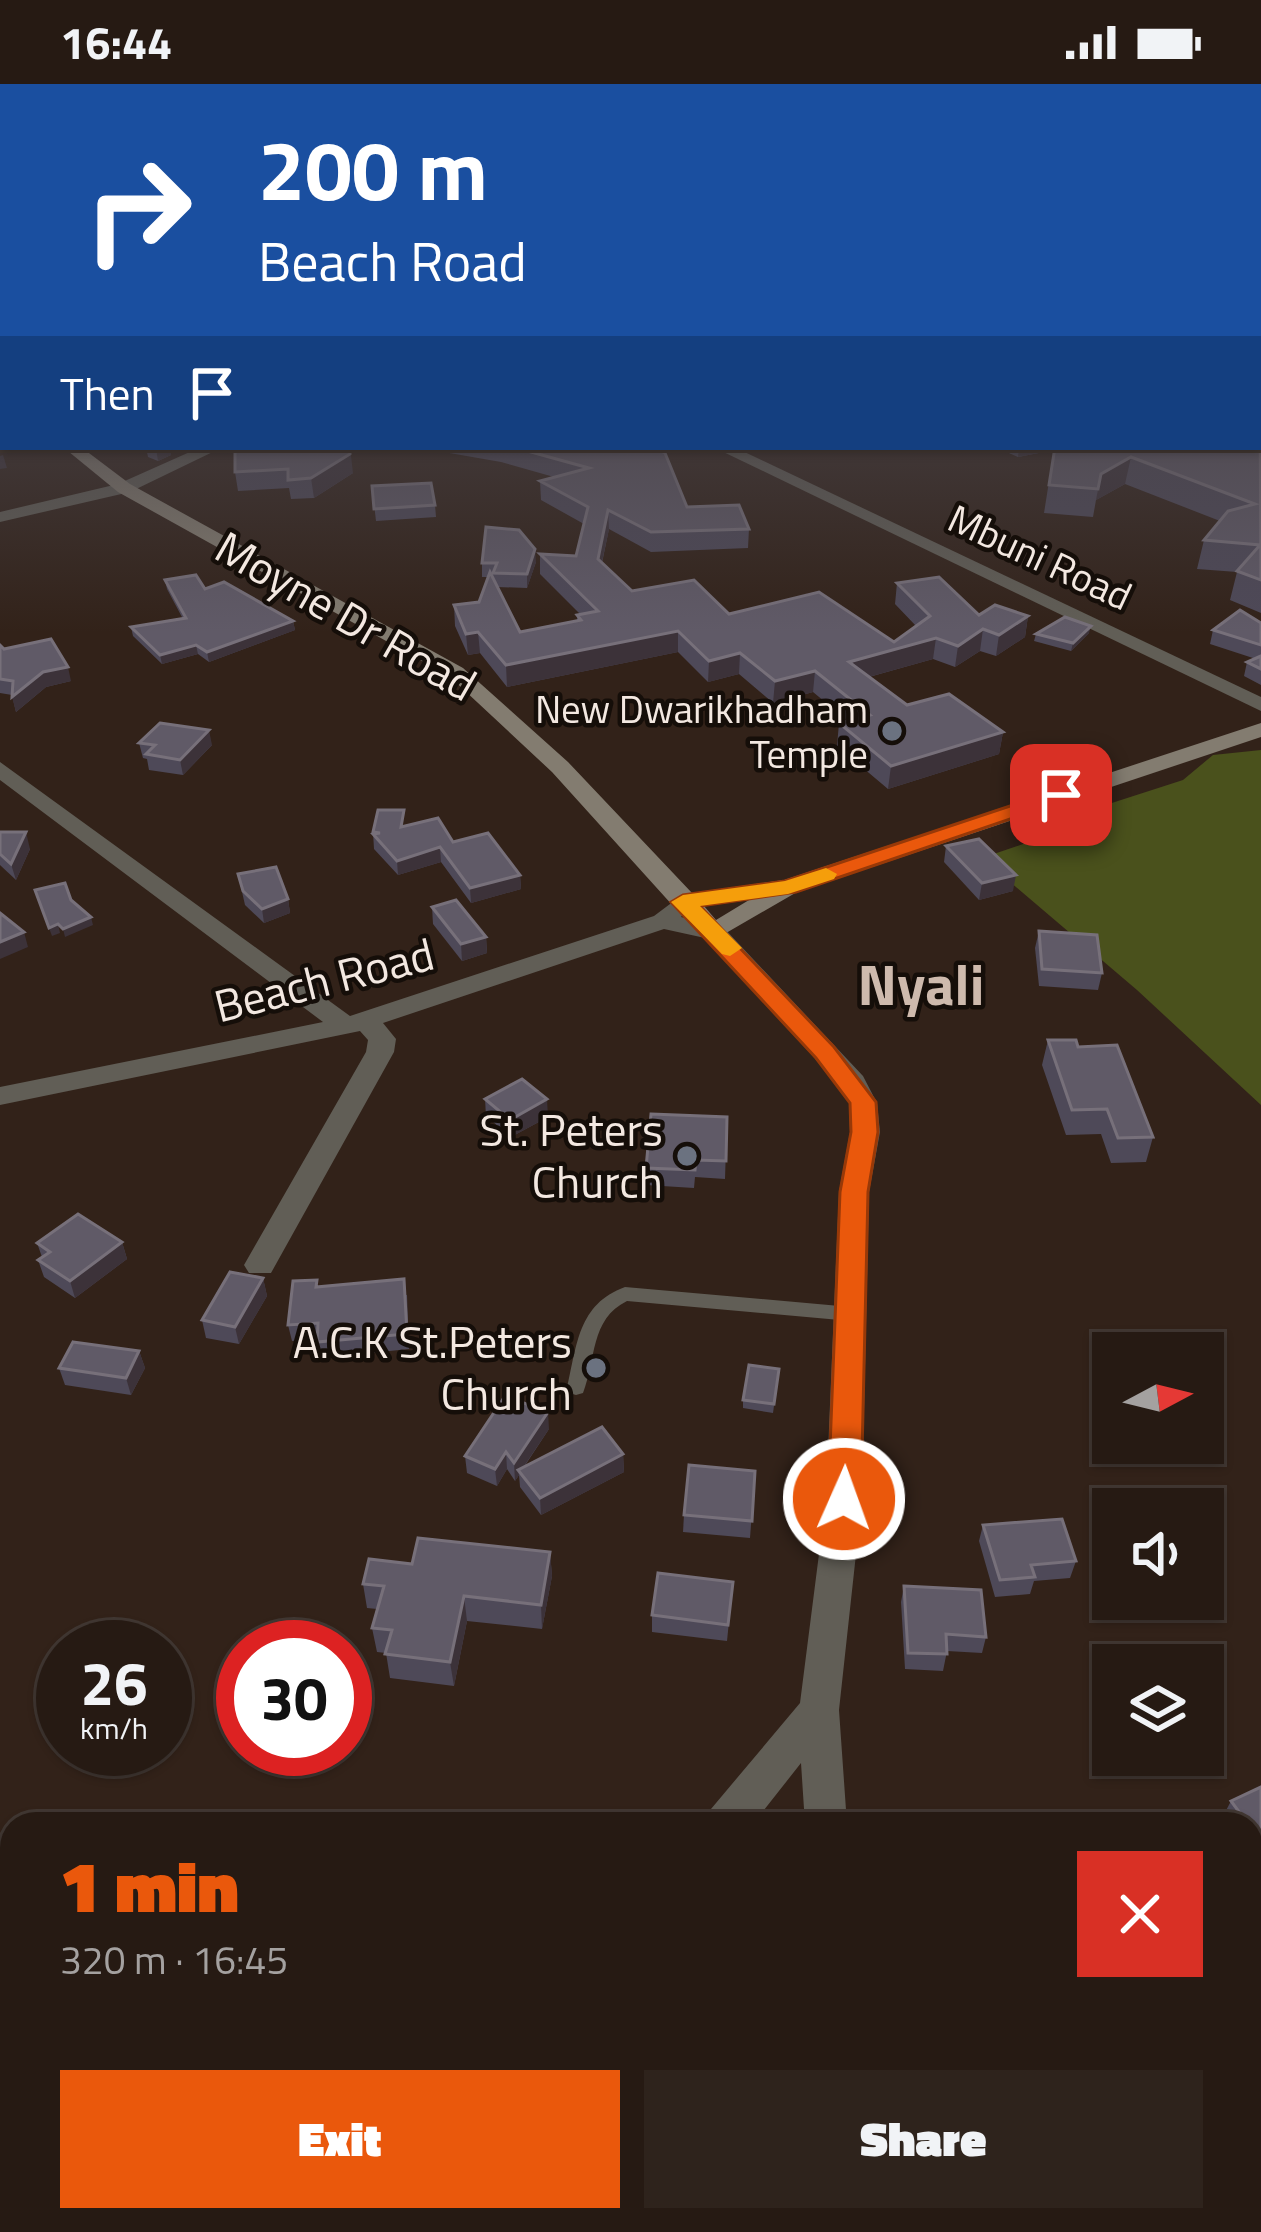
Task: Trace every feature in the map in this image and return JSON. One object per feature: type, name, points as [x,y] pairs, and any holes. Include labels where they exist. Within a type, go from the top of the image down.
[{"type":"main road","name":"Moyne Dr Road","points":[[75,450],[124,488],[456,672],[536,743],[656,874],[673,911]]},
{"type":"main road","name":"Beach Road","points":[[673,911],[736,894],[788,887],[1261,730]]},
{"type":"main road","points":[[656,874],[736,894]]},
{"type":"main road","name":"Beach Road","points":[[714,932],[788,887]]},
{"type":"street","points":[[0,517],[124,488],[208,450]]},
{"type":"street","name":"Mbuni Road","points":[[727,450],[1261,705]]},
{"type":"street","points":[[0,769],[382,1040],[380,1052],[260,1265]]},
{"type":"street","points":[[673,911],[714,932],[853,1083],[863,1102],[865,1132],[854,1192],[844,1499],[819,1710],[825,1812]]},
{"type":"street","name":"Beach Road","points":[[0,1096],[356,1023],[673,911]]},
{"type":"street","points":[[736,1812],[819,1710]]},
{"type":"lane","points":[[576,1388],[596,1311],[625,1294],[850,1314]]},
{"type":"green space","points":[[1261,750],[1261,1105],[1137,990],[982,858],[1026,843],[1025,831],[1183,780],[1213,755]]},
{"type":"building","points":[[235,450],[350,450],[311,478],[288,480],[288,469],[235,472]]},
{"type":"building","points":[[524,450],[660,450],[665,453],[687,507],[739,505],[749,529],[651,532],[608,510],[598,559],[632,591],[694,580],[729,614],[819,592],[894,642],[930,616],[897,583],[939,577],[979,615],[995,605],[1028,616],[999,635],[983,629],[958,646],[936,638],[849,662],[907,705],[949,694],[1003,732],[891,766],[839,723],[870,715],[815,671],[775,681],[740,653],[709,661],[678,631],[506,665],[478,632],[466,634],[454,605],[479,602],[490,572],[520,632],[581,620],[577,615],[598,611],[540,554],[576,556],[588,507],[540,481],[589,468]]},
{"type":"building","points":[[1055,450],[1260,450],[1261,580],[1237,571],[1260,545],[1204,540],[1228,511],[1255,504],[1131,457],[1101,474],[1098,489],[1049,485]]},
{"type":"building","points":[[431,483],[435,505],[374,509],[372,486]]},
{"type":"building","points":[[486,527],[519,530],[535,549],[527,574],[493,573],[497,563],[482,563]]},
{"type":"building","points":[[196,575],[205,589],[224,582],[293,621],[207,652],[196,645],[160,655],[131,627],[186,618],[165,580]]},
{"type":"building","points":[[1240,610],[1261,623],[1261,645],[1213,630]]},
{"type":"building","points":[[1065,617],[1091,626],[1073,643],[1036,634]]},
{"type":"building","points":[[51,639],[68,667],[43,672],[12,697],[13,681],[0,679],[0,645],[4,649]]},
{"type":"building","points":[[1261,656],[1261,669],[1247,662]]},
{"type":"building","points":[[160,723],[209,730],[180,760],[146,754],[155,745],[139,743]]},
{"type":"building","points":[[378,810],[404,810],[401,827],[438,818],[453,842],[488,833],[520,875],[470,888],[440,847],[397,861],[373,834],[380,833],[373,832]]},
{"type":"building","points":[[0,832],[26,832],[11,864],[0,854]]},
{"type":"building","points":[[979,839],[1016,875],[982,883],[946,846]]},
{"type":"building","points":[[276,867],[288,899],[262,909],[243,891],[238,874]]},
{"type":"building","points":[[65,883],[71,900],[91,917],[63,929],[58,924],[49,928],[35,890]]},
{"type":"building","points":[[456,900],[486,937],[461,944],[432,907]]},
{"type":"building","points":[[0,913],[24,932],[0,942]]},
{"type":"building","points":[[1039,931],[1097,935],[1102,973],[1042,969]]},
{"type":"building","points":[[1048,1040],[1076,1040],[1078,1047],[1117,1045],[1153,1137],[1118,1138],[1107,1109],[1072,1110]]},
{"type":"building","points":[[522,1079],[547,1099],[510,1120],[485,1099]]},
{"type":"building","name":"St. Peters Church","points":[[651,1114],[727,1117],[726,1161],[696,1160],[695,1170],[646,1168]]},
{"type":"building","points":[[78,1214],[122,1242],[70,1281],[38,1260],[50,1252],[37,1243]]},
{"type":"building","points":[[230,1272],[263,1278],[235,1327],[202,1320]]},
{"type":"building","points":[[404,1279],[407,1334],[317,1342],[318,1323],[288,1325],[293,1281],[317,1280],[316,1287]]},
{"type":"building","points":[[73,1342],[139,1351],[126,1378],[59,1368]]},
{"type":"building","points":[[749,1365],[779,1369],[774,1404],[743,1400]]},
{"type":"building","points":[[505,1396],[548,1412],[514,1463],[506,1452],[495,1469],[465,1456]]},
{"type":"building","points":[[602,1427],[623,1454],[540,1498],[518,1470]]},
{"type":"building","points":[[689,1465],[755,1471],[752,1521],[684,1515]]},
{"type":"building","points":[[1062,1519],[1076,1561],[1031,1565],[1035,1577],[1000,1580],[983,1525]]},
{"type":"building","points":[[418,1538],[550,1552],[541,1605],[464,1596],[450,1662],[385,1654],[392,1630],[372,1628],[384,1586],[363,1584],[369,1559],[412,1564]]},
{"type":"building","points":[[658,1573],[733,1582],[728,1625],[652,1615]]},
{"type":"building","points":[[904,1586],[981,1590],[986,1637],[946,1634],[947,1654],[908,1653]]},
{"type":"building","points":[[1261,1787],[1261,1812],[1239,1812],[1231,1801]]},
{"type":"slow traffic","points":[[730,948],[683,902],[788,887],[826,874]]},
{"type":"place","name":"New Dwarikhadham Temple","points":[[892,731]]},
{"type":"place","name":"St. Peters Church","points":[[687,1156]]},
{"type":"place","name":"A.C.K St.Peters Church","points":[[596,1368]]},
{"type":"district","name":"Nyali","points":[[921,985]]},
{"type":"route","points":[[844,1499],[854,1192],[865,1132],[863,1102],[853,1083],[683,902],[788,887],[1061,795]]}]
